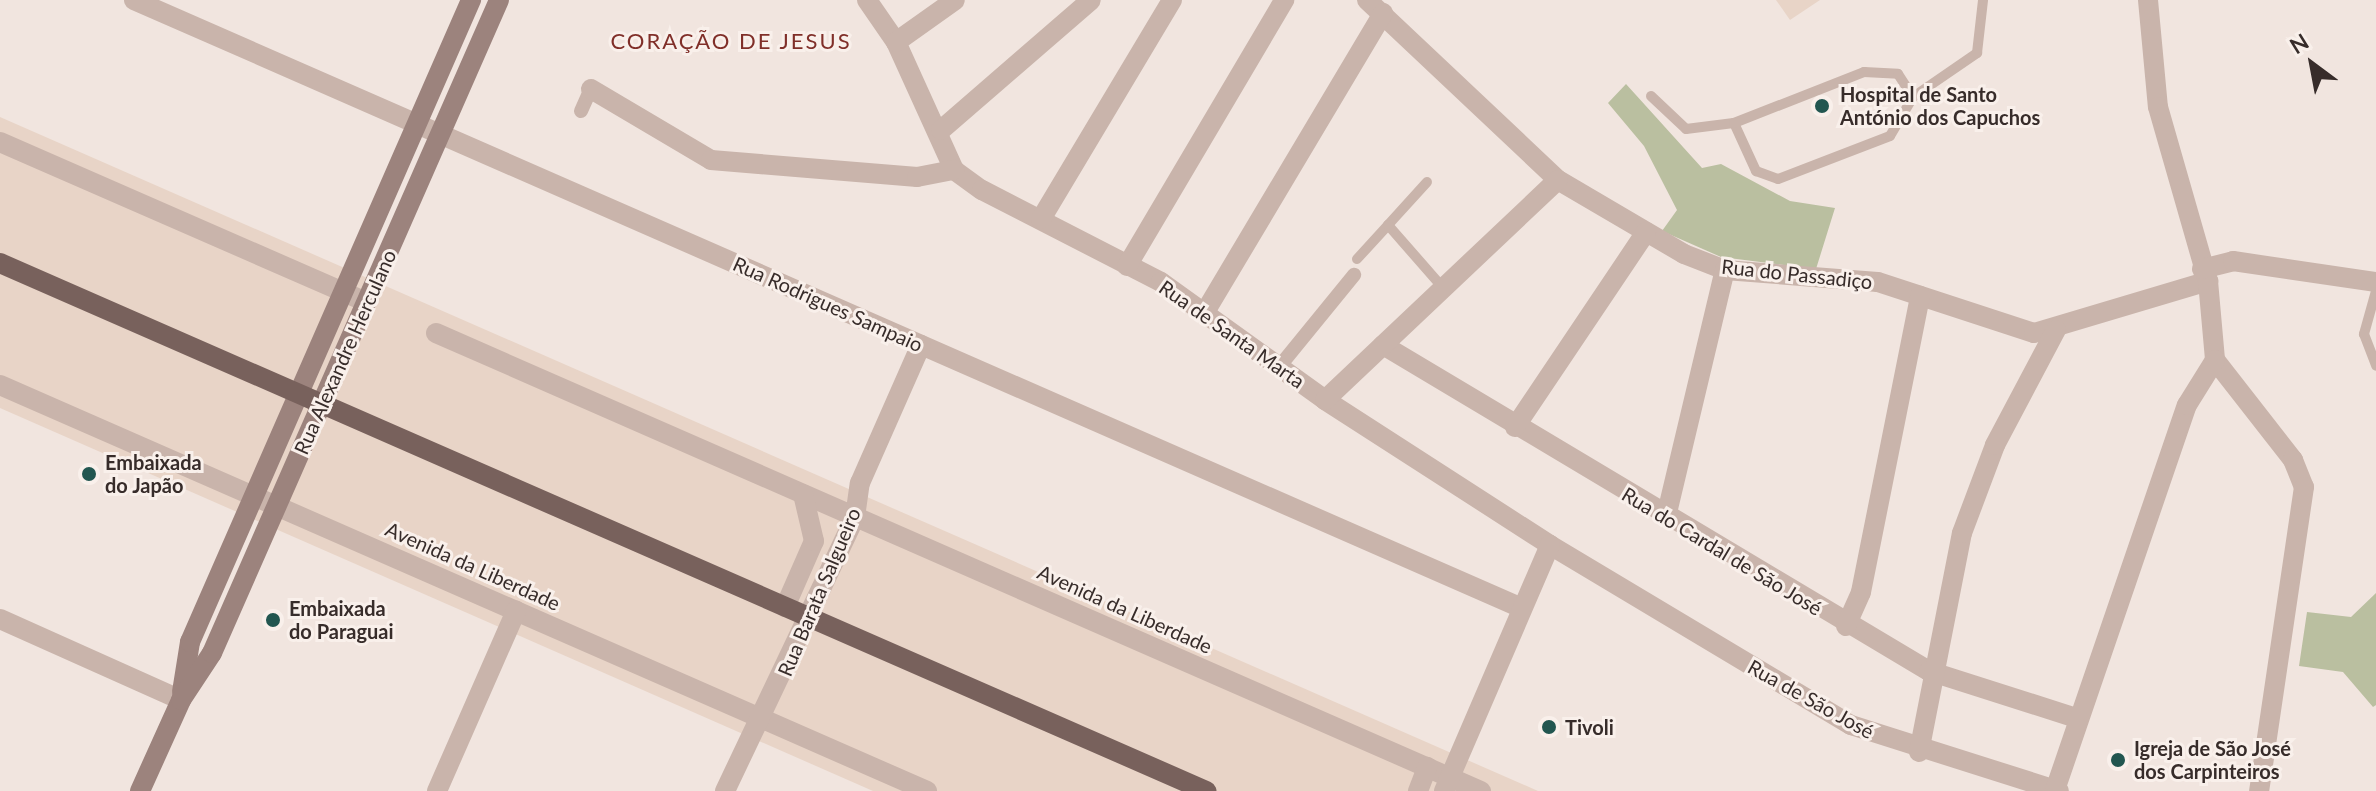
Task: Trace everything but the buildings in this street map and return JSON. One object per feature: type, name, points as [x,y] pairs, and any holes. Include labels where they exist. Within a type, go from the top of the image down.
[{"type":"main road","name":"Rua Alexandre Herculano","points":[[181,700],[190,642],[471,0]]},
{"type":"main road","name":"Rua Alexandre Herculano","points":[[140,791],[181,700],[212,653],[499,0]]},
{"type":"main road","points":[[0,263],[1206,791]]},
{"type":"street","name":"Rua Rodrigues Sampaio","points":[[134,0],[1522,608]]},
{"type":"street","points":[[581,111],[591,89],[711,160],[917,177],[954,170],[941,130],[896,42],[867,0]]},
{"type":"street","points":[[896,42],[955,0]]},
{"type":"street","points":[[941,130],[1091,0]]},
{"type":"street","points":[[1041,219],[1172,0]]},
{"type":"street","points":[[1127,266],[1284,0]]},
{"type":"street","name":"Rua do Passadiço","points":[[1367,0],[1558,180],[1646,232],[1725,270],[1878,282],[2010,329],[2056,330],[2205,275],[2233,261],[2376,282]]},
{"type":"street","points":[[2148,0],[2158,107],[2205,275],[2215,360],[2293,460],[2306,496],[2259,791]]},
{"type":"street","points":[[1205,312],[1383,13]]},
{"type":"street","points":[[0,142],[367,302]]},
{"type":"street","name":"Rua de Santa Marta","points":[[954,170],[1205,312],[1325,400],[1622,591]]},
{"type":"street","points":[[1325,400],[1558,180]]},
{"type":"street","points":[[1515,427],[1646,232]]},
{"type":"street","points":[[1666,517],[1725,270]]},
{"type":"street","points":[[1279,367],[1354,275]]},
{"type":"street","points":[[1846,626],[1861,592],[1920,296]]},
{"type":"street","points":[[1919,752],[1929,671],[1984,468],[2056,330]]},
{"type":"street","name":"Avenida da Liberdade","points":[[436,333],[1427,767],[1446,784],[1481,791]]},
{"type":"street","name":"Rua Barata Salgueiro","points":[[725,791],[763,719],[855,517],[860,483],[921,345]]},
{"type":"street","name":"Rua do Cardal de São José","points":[[1383,345],[1846,626],[1929,671],[2079,719]]},
{"type":"street","points":[[2057,790],[2187,405],[2215,360]]},
{"type":"street","name":"Avenida da Liberdade","points":[[0,385],[927,791]]},
{"type":"street","points":[[785,607],[814,541],[803,494]]},
{"type":"street","points":[[1446,784],[1550,545]]},
{"type":"street","name":"Rua de São José","points":[[1622,591],[1851,725],[1919,752],[2057,790]]},
{"type":"street","points":[[437,791],[516,611]]},
{"type":"street","points":[[0,619],[181,700]]},
{"type":"street","points":[[1418,791],[1427,767]]},
{"type":"lane","points":[[1734,123],[1756,171],[1778,179],[1890,136],[1913,97],[1977,53],[1983,0]]},
{"type":"lane","points":[[1651,96],[1686,129],[1734,123],[1864,72],[1898,74],[1913,97]]},
{"type":"lane","points":[[1357,259],[1427,182]]},
{"type":"lane","points":[[1388,225],[1444,289]]},
{"type":"lane","points":[[2376,291],[2364,334],[2376,366]]},
{"type":"green space","points":[[1626,84],[1702,168],[1721,164],[1790,201],[1835,208],[1816,269],[1721,257],[1662,231],[1677,210],[1644,146],[1608,103]]},
{"type":"green space","points":[[2376,593],[2376,705],[2373,707],[2343,672],[2299,666],[2307,612],[2351,617]]},
{"type":"shaded area","points":[[1776,0],[1820,0],[1790,20]]},
{"type":"shaded area","points":[[0,117],[1538,791],[873,791],[0,408]]},
{"type":"place","name":"Hospital de Santo António dos Capuchos","points":[[1822,106]]},
{"type":"place","name":"Embaixada do Japão","points":[[89,474]]},
{"type":"place","name":"Embaixada do Paraguai","points":[[273,620]]},
{"type":"place","name":"Tivoli","points":[[1549,727]]},
{"type":"place","name":"Igreja de São José dos Carpinteiros","points":[[2118,760]]},
{"type":"district","name":"CORAÇÃO DE JESUS","points":[[731,41]]}]
